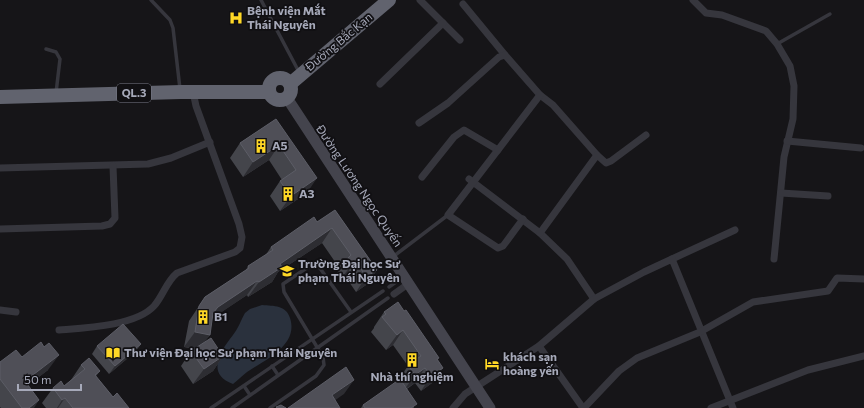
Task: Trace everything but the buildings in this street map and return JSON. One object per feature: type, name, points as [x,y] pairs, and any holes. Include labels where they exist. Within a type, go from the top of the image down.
[{"type":"highway","name":"Đường Bắc Kạn","points":[[290,84],[388,0]]},
{"type":"highway","points":[[269,92],[269,87],[276,79],[281,78],[290,84],[291,89],[286,98]]},
{"type":"highway","name":"QL.3","points":[[0,97],[187,92],[269,92],[276,100],[286,98]]},
{"type":"main road","name":"Đường Lương Ngọc Quyến","points":[[286,98],[490,408]]},
{"type":"street","points":[[420,0],[460,40]]},
{"type":"street","points":[[693,0],[706,13],[722,15],[766,31],[778,44],[790,66],[794,86],[793,119],[784,157],[774,259]]},
{"type":"street","points":[[461,2],[540,95],[553,105],[597,155],[606,163],[611,161],[646,135]]},
{"type":"street","points":[[380,84],[443,23]]},
{"type":"street","points":[[419,123],[448,103],[499,57],[506,55]]},
{"type":"street","points":[[59,330],[111,325],[138,316],[154,307],[171,278],[177,273],[235,252],[240,248],[242,237],[210,142],[196,106],[187,92]]},
{"type":"street","points":[[523,219],[503,246],[498,248],[448,215],[471,180],[498,150],[540,95]]},
{"type":"street","points":[[422,177],[458,132],[464,130],[498,150]]},
{"type":"street","points":[[787,141],[861,148]]},
{"type":"street","points":[[0,168],[113,166],[158,162],[210,142]]},
{"type":"street","points":[[540,233],[597,155]]},
{"type":"street","points":[[0,229],[102,226],[110,224],[115,218],[113,166]]},
{"type":"street","points":[[471,180],[523,219],[567,259],[594,299]]},
{"type":"street","points":[[781,193],[828,196]]},
{"type":"street","points":[[453,408],[465,394],[539,346],[594,299],[644,272],[735,230]]},
{"type":"street","points":[[672,259],[700,332],[733,408]]},
{"type":"street","points":[[539,346],[583,408],[620,372],[637,358],[700,332],[753,302],[828,291],[837,278],[864,279]]},
{"type":"street","points":[[391,296],[406,280]]},
{"type":"street","points":[[0,310],[16,312]]},
{"type":"street","points":[[711,408],[808,370],[864,356]]},
{"type":"lane","points":[[151,0],[170,20],[187,92]]},
{"type":"lane","points":[[261,0],[300,75]]},
{"type":"lane","points":[[778,44],[830,14]]},
{"type":"lane","points":[[46,49],[56,52],[60,59],[56,96]]},
{"type":"lane","points":[[391,258],[448,215]]},
{"type":"lane","points":[[270,408],[321,370],[324,365],[322,357],[310,339],[282,288],[283,284],[314,263],[317,264],[351,312]]},
{"type":"lane","points":[[389,287],[406,280]]},
{"type":"lane","points":[[211,408],[310,339],[383,291]]},
{"type":"lane","points":[[232,408],[391,296]]},
{"type":"lane","points":[[272,366],[278,375]]},
{"type":"lane","points":[[244,386],[250,396]]},
{"type":"water","points":[[262,305],[283,308],[286,311],[290,318],[290,336],[279,351],[247,372],[233,384],[224,380],[220,374],[218,361],[220,354],[245,313],[250,309]]},
{"type":"place","name":"Bệnh viện Mắt Thái Nguyên","points":[[236,18]]},
{"type":"place","name":"A5","points":[[261,146]]},
{"type":"place","name":"A3","points":[[288,194]]},
{"type":"place","name":"Trường Đại học Sư phạm Thái Nguyên","points":[[287,271]]},
{"type":"place","name":"B1","points":[[203,317]]},
{"type":"place","name":"Thư viện Đại học Sư phạm Thái Nguyên","points":[[113,353]]},
{"type":"place","name":"Nhà thí nghiệm","points":[[412,360]]},
{"type":"place","name":"khách sạn hoàng yến","points":[[492,364]]}]
